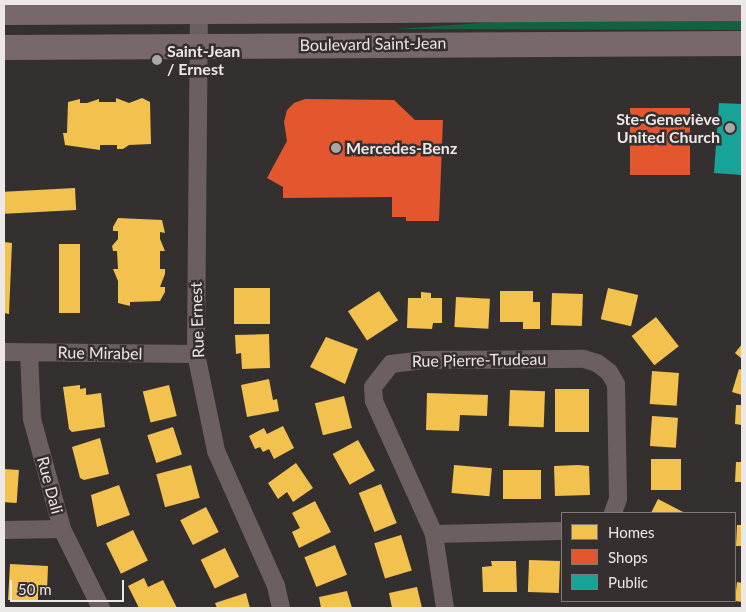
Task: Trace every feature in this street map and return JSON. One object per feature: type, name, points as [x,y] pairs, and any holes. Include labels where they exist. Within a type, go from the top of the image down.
[{"type":"main road","name":"Boulevard Saint-Jean","points":[[4,12],[199,7],[742,8]]},
{"type":"main road","name":"Boulevard Saint-Jean","points":[[4,47],[742,42]]},
{"type":"street","name":"Rue Ernest","points":[[199,7],[196,354],[216,451],[276,586],[281,608]]},
{"type":"street","name":"Rue Mirabel","points":[[4,352],[196,354]]},
{"type":"street","name":"Rue Dali","points":[[29,353],[32,418],[62,529],[101,608]]},
{"type":"street","name":"Rue Pierre-Trudeau","points":[[445,608],[434,534],[374,401],[374,387],[380,374],[391,364],[404,361],[584,359],[609,372],[616,384],[618,498],[613,512]]},
{"type":"street","points":[[4,530],[62,529]]},
{"type":"street","points":[[434,534],[561,531]]},
{"type":"green space","points":[[742,21],[742,30],[396,29],[496,22]]},
{"type":"building: Homes","points":[[116,98],[129,103],[142,98],[150,102],[151,144],[129,145],[123,149],[117,149],[117,145],[100,145],[100,150],[65,145],[63,133],[67,133],[68,102],[80,99],[80,103],[87,103],[99,99],[99,102],[116,102]]},
{"type":"building: Homes","points":[[75,188],[76,210],[5,214],[4,192]]},
{"type":"building: Homes","points":[[118,218],[162,220],[165,233],[160,232],[160,239],[165,251],[160,251],[160,269],[165,269],[165,274],[160,287],[165,287],[165,292],[160,301],[130,302],[130,306],[118,303],[118,281],[113,269],[118,269],[117,251],[113,251],[112,246],[118,239],[118,231],[113,231],[113,227]]},
{"type":"building: Homes","points":[[4,242],[12,243],[9,314],[4,313]]},
{"type":"building: Homes","points":[[59,244],[80,244],[80,313],[59,313]]},
{"type":"building: Homes","points":[[234,288],[270,288],[270,324],[234,324]]},
{"type":"building: Homes","points":[[608,288],[638,295],[631,326],[601,319]]},
{"type":"building: Homes","points":[[379,291],[398,320],[367,341],[348,311]]},
{"type":"building: Homes","points":[[500,291],[533,291],[533,302],[540,302],[540,329],[523,329],[523,322],[500,322]]},
{"type":"building: Homes","points":[[421,292],[431,293],[431,298],[442,298],[442,323],[433,323],[432,329],[407,328],[408,298],[421,298]]},
{"type":"building: Homes","points":[[552,293],[583,294],[582,326],[551,325]]},
{"type":"building: Homes","points":[[456,297],[490,299],[488,329],[454,327]]},
{"type":"building: Homes","points":[[656,317],[679,346],[654,365],[632,336]]},
{"type":"building: Homes","points":[[269,334],[270,368],[242,369],[241,353],[236,354],[235,335]]},
{"type":"building: Homes","points":[[326,337],[358,349],[345,384],[310,367]]},
{"type":"building: Homes","points":[[742,344],[742,359],[735,353]]},
{"type":"building: Homes","points":[[739,369],[742,370],[742,395],[732,392]]},
{"type":"building: Homes","points":[[652,371],[679,373],[677,406],[650,404]]},
{"type":"building: Homes","points":[[269,379],[273,400],[277,399],[279,411],[247,417],[241,385]]},
{"type":"building: Homes","points":[[80,385],[80,389],[86,388],[86,395],[101,393],[105,427],[72,432],[69,429],[63,387]]},
{"type":"building: Homes","points":[[169,385],[177,416],[151,423],[143,392]]},
{"type":"building: Homes","points":[[555,389],[589,389],[589,432],[555,432]]},
{"type":"building: Homes","points":[[510,390],[545,391],[544,427],[509,426]]},
{"type":"building: Homes","points":[[427,393],[488,395],[487,416],[460,415],[459,431],[426,430]]},
{"type":"building: Homes","points":[[344,396],[352,428],[323,435],[315,403]]},
{"type":"building: Homes","points":[[736,405],[742,405],[742,425],[735,424]]},
{"type":"building: Homes","points":[[652,416],[678,418],[676,448],[650,446]]},
{"type":"building: Homes","points":[[283,426],[294,448],[274,459],[269,449],[263,452],[260,447],[255,449],[249,436],[264,428],[267,434]]},
{"type":"building: Homes","points":[[173,427],[182,455],[156,463],[147,435]]},
{"type":"building: Homes","points":[[100,438],[109,474],[84,480],[80,478],[72,447]]},
{"type":"building: Homes","points":[[358,440],[375,471],[350,485],[333,454]]},
{"type":"building: Homes","points":[[651,459],[681,459],[681,490],[651,490]]},
{"type":"building: Homes","points":[[736,462],[742,462],[742,482],[735,482]]},
{"type":"building: Homes","points":[[296,463],[313,488],[293,502],[287,492],[278,499],[268,483]]},
{"type":"building: Homes","points":[[191,465],[200,498],[165,507],[156,474]]},
{"type":"building: Homes","points":[[454,465],[492,468],[489,496],[452,493]]},
{"type":"building: Homes","points":[[554,466],[589,466],[590,495],[555,496]]},
{"type":"building: Homes","points":[[4,469],[19,470],[17,503],[4,502]]},
{"type":"building: Homes","points":[[503,470],[541,470],[541,499],[503,499]]},
{"type":"building: Homes","points":[[381,484],[397,523],[374,532],[359,493]]},
{"type":"building: Homes","points":[[119,485],[130,515],[97,527],[91,495]]},
{"type":"building: Homes","points":[[658,499],[683,512],[652,512]]},
{"type":"building: Homes","points":[[315,501],[331,532],[299,548],[292,532],[300,528],[292,513]]},
{"type":"building: Homes","points":[[206,507],[219,532],[193,545],[180,520]]},
{"type":"building: Homes","points":[[737,525],[742,525],[742,546],[736,546]]},
{"type":"building: Homes","points":[[133,530],[148,561],[121,574],[106,543]]},
{"type":"building: Homes","points":[[401,535],[412,570],[385,579],[374,543]]},
{"type":"building: Homes","points":[[335,545],[347,575],[316,587],[304,557]]},
{"type":"building: Homes","points":[[225,548],[239,577],[215,589],[201,560]]},
{"type":"building: Homes","points":[[529,560],[560,561],[559,593],[528,592]]},
{"type":"building: Homes","points":[[491,561],[516,561],[517,592],[483,592],[482,567],[492,566]]},
{"type":"building: Homes","points":[[10,564],[48,566],[47,592],[38,591],[38,601],[8,600]]},
{"type":"building: Homes","points":[[144,578],[148,587],[163,580],[177,608],[139,608],[128,586]]},
{"type":"building: Homes","points":[[737,582],[742,583],[742,602],[736,601]]},
{"type":"building: Homes","points":[[417,587],[422,608],[392,608],[389,593]]},
{"type":"building: Homes","points":[[347,591],[352,608],[321,608],[319,597]]},
{"type":"building: Homes","points":[[246,593],[250,608],[217,608],[215,603]]},
{"type":"building: Shops","points":[[305,99],[394,100],[415,120],[443,120],[439,221],[406,221],[406,217],[392,217],[392,197],[283,198],[283,187],[267,178],[287,141],[284,122],[287,110],[294,103]]},
{"type":"building: Shops","points":[[630,108],[690,108],[690,175],[630,175]]},
{"type":"building: Public","name":"Ste-Geneviève United Church","points":[[719,103],[742,104],[741,175],[714,173]]},
{"type":"place","name":"Saint-Jean / Ernest","points":[[157,60]]},
{"type":"place","name":"Ste-Geneviève United Church","points":[[730,128]]},
{"type":"place","name":"Mercedes-Benz","points":[[336,148]]}]
